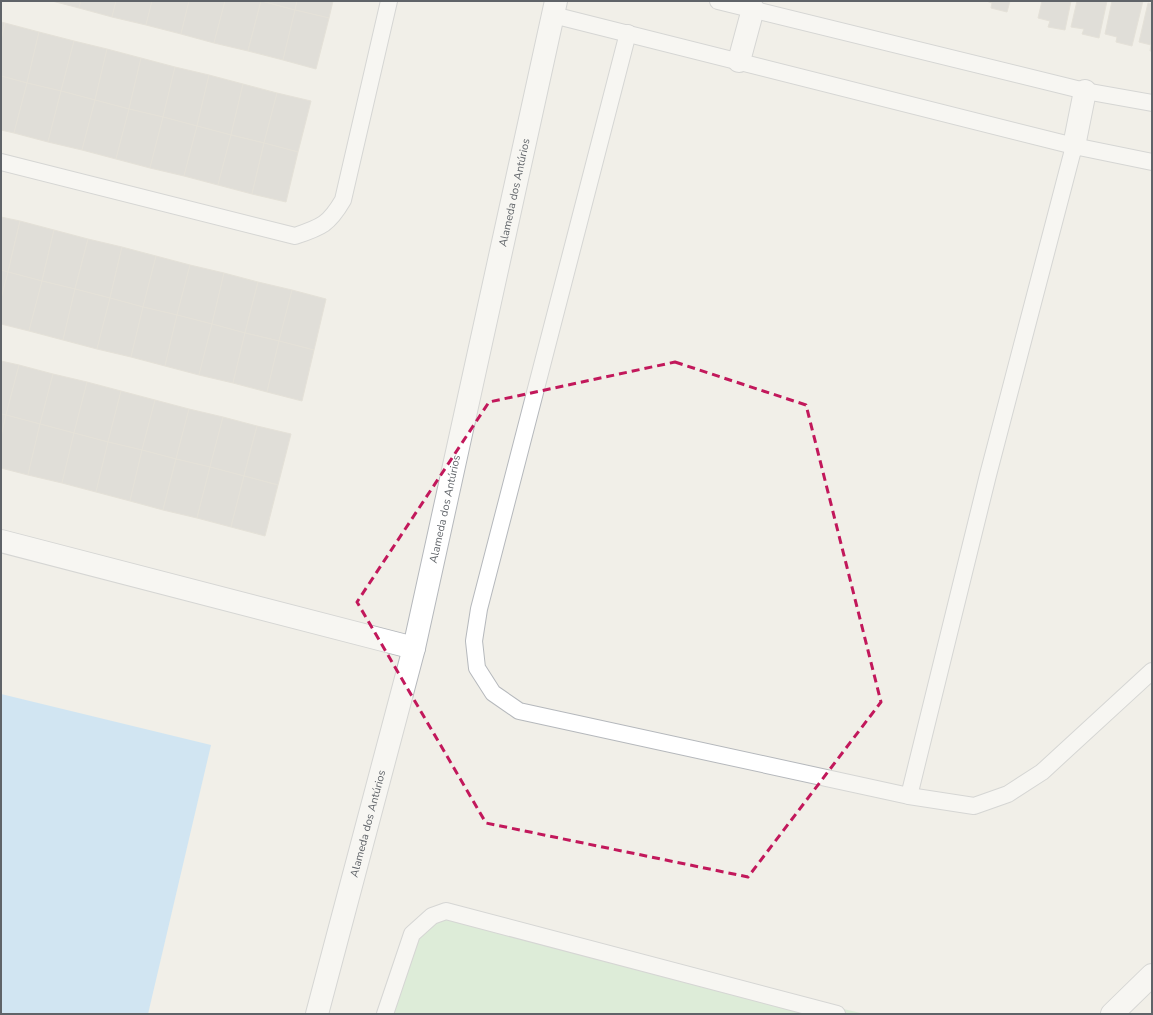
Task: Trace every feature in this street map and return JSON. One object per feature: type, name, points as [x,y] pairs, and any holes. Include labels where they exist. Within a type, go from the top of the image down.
[{"type":"street","name":"Alameda dos Antúrios","points":[[317,1014],[414,648],[554,8]]},
{"type":"street","points":[[739,61],[753,9]]},
{"type":"street","points":[[1074,146],[1085,91]]},
{"type":"street","points":[[1,541],[414,648]]},
{"type":"street","points":[[1112,1014],[1152,975]]},
{"type":"lane","points":[[1,162],[295,236],[318,228],[324,225],[334,214],[343,200],[389,1]]},
{"type":"lane","points":[[718,1],[1085,91],[1152,103]]},
{"type":"lane","points":[[554,8],[628,33],[1074,146],[1152,162]]},
{"type":"lane","points":[[628,33],[479,609],[474,641],[477,668],[493,692],[519,711],[909,796],[974,806],[1008,794],[1042,772],[1152,671]]},
{"type":"lane","points":[[909,796],[990,467],[1074,146]]},
{"type":"lane","points":[[385,1014],[412,934],[432,916],[446,911],[837,1014]]},
{"type":"highlighted area","points":[[675,362],[806,405],[881,702],[748,877],[486,823],[357,602],[489,402]]},
{"type":"green space","points":[[445,917],[865,1014],[394,1014],[413,945],[431,923]]},
{"type":"water","points":[[1,694],[211,745],[148,1014],[1,1014]]},
{"type":"building","points":[[52,1],[81,1],[79,8]]},
{"type":"building","points":[[81,1],[116,1],[112,17],[79,8]]},
{"type":"building","points":[[116,1],[152,1],[146,25],[112,17]]},
{"type":"building","points":[[152,1],[189,1],[181,34],[146,25]]},
{"type":"building","points":[[189,1],[225,1],[214,43],[181,34]]},
{"type":"building","points":[[225,1],[261,1],[248,51],[214,43]]},
{"type":"building","points":[[261,1],[295,10],[283,60],[248,51]]},
{"type":"building","points":[[262,1],[297,1],[295,10]]},
{"type":"building","points":[[297,1],[333,1],[329,18],[295,10]]},
{"type":"building","points":[[986,1],[1010,1],[1007,12],[991,8],[992,3]]},
{"type":"building","points":[[1042,1],[1071,1],[1065,30],[1048,27],[1050,21],[1038,18]]},
{"type":"building","points":[[1077,1],[1107,1],[1099,38],[1082,34],[1084,29],[1071,27]]},
{"type":"building","points":[[1112,1],[1143,1],[1132,46],[1116,42],[1117,37],[1105,34]]},
{"type":"building","points":[[1148,3],[1152,4],[1152,51],[1150,51],[1151,45],[1139,42]]},
{"type":"building","points":[[295,10],[329,18],[316,69],[283,60]]},
{"type":"building","points":[[1,22],[5,23],[1,41]]},
{"type":"building","points":[[5,23],[39,32],[27,83],[1,76],[1,41]]},
{"type":"building","points":[[39,32],[74,41],[61,91],[27,83]]},
{"type":"building","points":[[74,41],[107,49],[95,100],[61,91]]},
{"type":"building","points":[[107,49],[141,58],[129,109],[95,100]]},
{"type":"building","points":[[141,58],[175,67],[163,117],[129,109]]},
{"type":"building","points":[[175,67],[209,75],[197,126],[163,117]]},
{"type":"building","points":[[209,75],[243,84],[231,135],[197,126]]},
{"type":"building","points":[[1,76],[27,83],[14,133],[1,130]]},
{"type":"building","points":[[27,83],[61,91],[48,142],[14,133]]},
{"type":"building","points":[[243,84],[277,93],[264,143],[231,135]]},
{"type":"building","points":[[61,91],[95,100],[82,150],[48,142]]},
{"type":"building","points":[[277,93],[311,101],[298,152],[264,143]]},
{"type":"building","points":[[95,100],[129,109],[116,159],[82,150]]},
{"type":"building","points":[[129,109],[163,117],[150,168],[116,159]]},
{"type":"building","points":[[163,117],[197,126],[184,176],[150,168]]},
{"type":"building","points":[[197,126],[231,135],[218,185],[184,176]]},
{"type":"building","points":[[231,135],[264,143],[252,194],[218,185]]},
{"type":"building","points":[[264,143],[298,152],[286,202],[252,194]]},
{"type":"building","points":[[1,217],[20,221],[8,272],[1,270]]},
{"type":"building","points":[[20,221],[54,230],[42,281],[8,272]]},
{"type":"building","points":[[54,230],[88,239],[75,289],[42,281]]},
{"type":"building","points":[[88,239],[122,247],[110,298],[75,289]]},
{"type":"building","points":[[122,247],[156,256],[143,307],[110,298]]},
{"type":"building","points":[[156,256],[190,265],[177,315],[143,307]]},
{"type":"building","points":[[190,265],[224,273],[212,324],[177,315]]},
{"type":"building","points":[[1,270],[8,272],[1,299]]},
{"type":"building","points":[[8,272],[42,281],[29,331],[1,324],[1,299]]},
{"type":"building","points":[[224,273],[258,282],[245,333],[212,324]]},
{"type":"building","points":[[42,281],[75,289],[63,340],[29,331]]},
{"type":"building","points":[[258,282],[292,290],[279,341],[245,333]]},
{"type":"building","points":[[75,289],[110,298],[97,349],[63,340]]},
{"type":"building","points":[[292,290],[326,299],[314,350],[279,341]]},
{"type":"building","points":[[110,298],[143,307],[131,357],[97,349]]},
{"type":"building","points":[[143,307],[177,315],[165,366],[131,357]]},
{"type":"building","points":[[177,315],[212,324],[199,375],[165,366]]},
{"type":"building","points":[[212,324],[245,333],[233,383],[199,375]]},
{"type":"building","points":[[245,333],[279,341],[267,392],[233,383]]},
{"type":"building","points":[[279,341],[314,350],[302,401],[267,392]]},
{"type":"building","points":[[1,361],[19,365],[6,415],[1,414]]},
{"type":"building","points":[[19,365],[53,374],[40,424],[6,415]]},
{"type":"building","points":[[53,374],[87,382],[74,433],[40,424]]},
{"type":"building","points":[[87,382],[121,391],[108,442],[74,433]]},
{"type":"building","points":[[121,391],[155,400],[142,450],[108,442]]},
{"type":"building","points":[[155,400],[189,409],[176,459],[142,450]]},
{"type":"building","points":[[189,409],[223,417],[210,467],[176,459]]},
{"type":"building","points":[[1,414],[6,415],[1,437]]},
{"type":"building","points":[[6,415],[40,424],[28,475],[1,468],[1,437]]},
{"type":"building","points":[[223,417],[257,426],[244,476],[210,467]]},
{"type":"building","points":[[40,424],[74,433],[62,483],[28,475]]},
{"type":"building","points":[[257,426],[291,434],[278,485],[244,476]]},
{"type":"building","points":[[74,433],[108,442],[96,492],[62,483]]},
{"type":"building","points":[[108,442],[142,450],[130,501],[96,492]]},
{"type":"building","points":[[142,450],[176,459],[163,510],[130,501]]},
{"type":"building","points":[[176,459],[210,467],[197,518],[163,510]]},
{"type":"building","points":[[210,467],[244,476],[231,527],[197,518]]},
{"type":"building","points":[[244,476],[278,485],[265,536],[231,527]]}]
